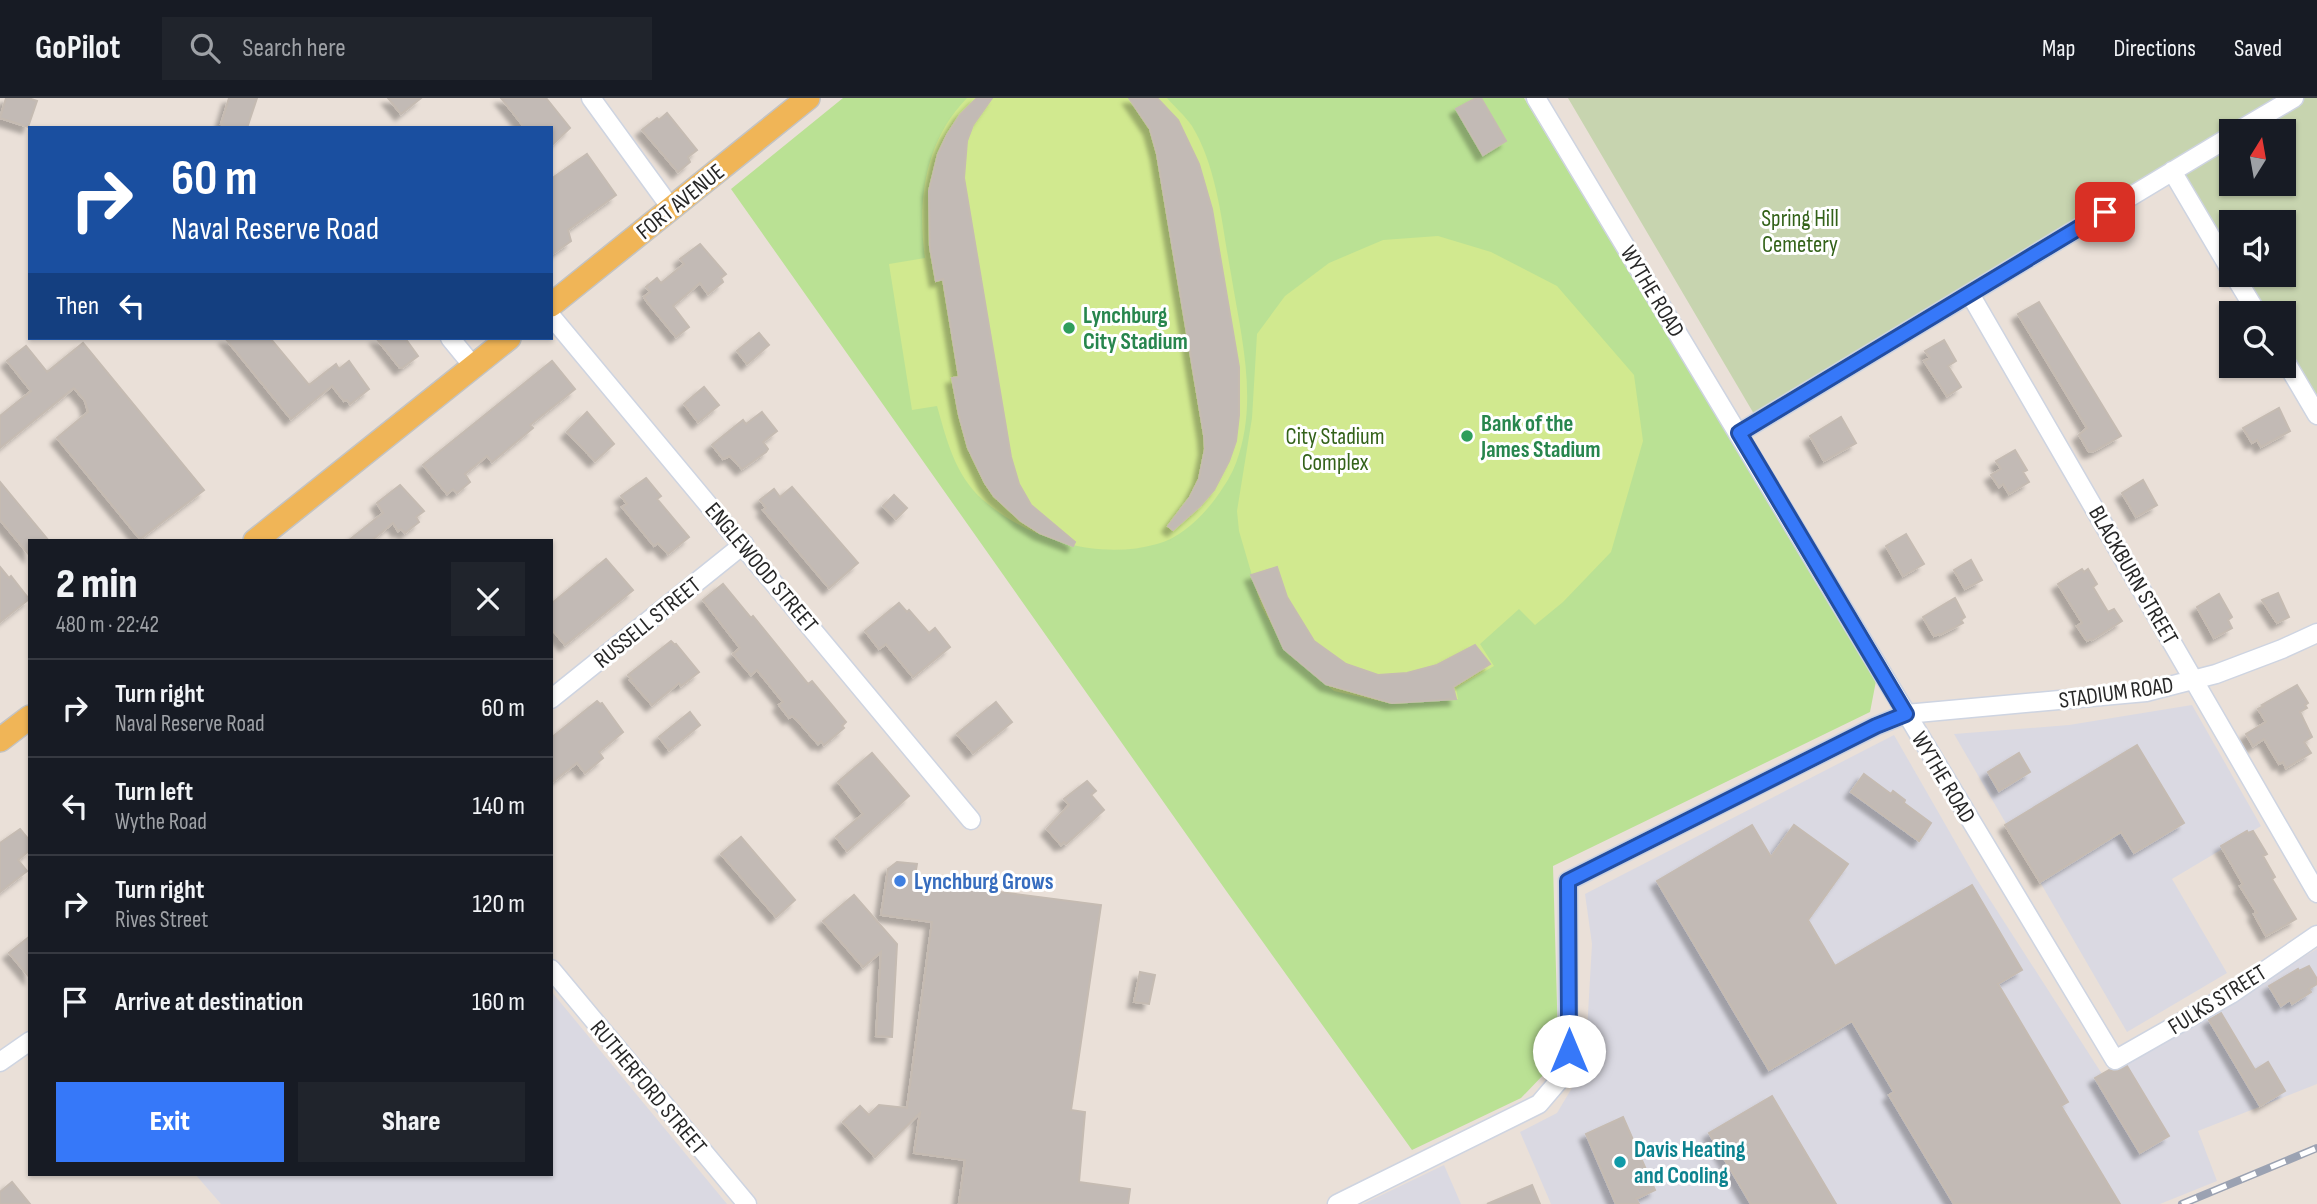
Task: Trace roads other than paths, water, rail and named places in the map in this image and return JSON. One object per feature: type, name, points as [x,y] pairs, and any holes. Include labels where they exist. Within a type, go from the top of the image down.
[{"type":"main road","name":"FORT AVENUE","points":[[553,303],[808,98]]},
{"type":"main road","points":[[257,539],[506,340]]},
{"type":"main road","points":[[0,740],[28,719]]},
{"type":"street","points":[[591,98],[671,208]]},
{"type":"street","name":"WYTHE ROAD","points":[[1536,98],[2115,1060]]},
{"type":"street","points":[[2258,119],[2294,98]]},
{"type":"street","points":[[1739,433],[2219,143]]},
{"type":"street","points":[[2172,171],[2219,251]]},
{"type":"street","name":"BLACKBURN STREET","points":[[1970,294],[2317,893]]},
{"type":"street","name":"ENGLEWOOD STREET","points":[[553,318],[744,544],[971,820]]},
{"type":"street","points":[[452,340],[473,366]]},
{"type":"street","points":[[2295,378],[2317,415]]},
{"type":"street","name":"RUSSELL STREET","points":[[553,697],[744,544]]},
{"type":"street","name":"STADIUM ROAD","points":[[1337,1204],[1539,1104],[1562,1077],[1569,1051],[1568,881],[1876,726],[1906,714],[2133,694],[2216,674],[2317,633]]},
{"type":"street","name":"FULKS STREET","points":[[2115,1060],[2231,994],[2317,935]]},
{"type":"street","name":"RUTHERFORD STREET","points":[[553,971],[747,1204]]},
{"type":"street","points":[[0,1062],[28,1042]]},
{"type":"railway","points":[[2182,1204],[2317,1148]]},
{"type":"place","name":"Lynchburg City Stadium","points":[[1069,328]]},
{"type":"place","name":"Bank of the James Stadium","points":[[1467,436]]},
{"type":"place","name":"Lynchburg Grows","points":[[900,881]]},
{"type":"place","name":"Davis Heating and Cooling","points":[[1620,1162]]},
{"type":"park label","name":"Spring Hill Cemetery","points":[[1800,231]]},
{"type":"park label","name":"City Stadium Complex","points":[[1335,449]]}]
